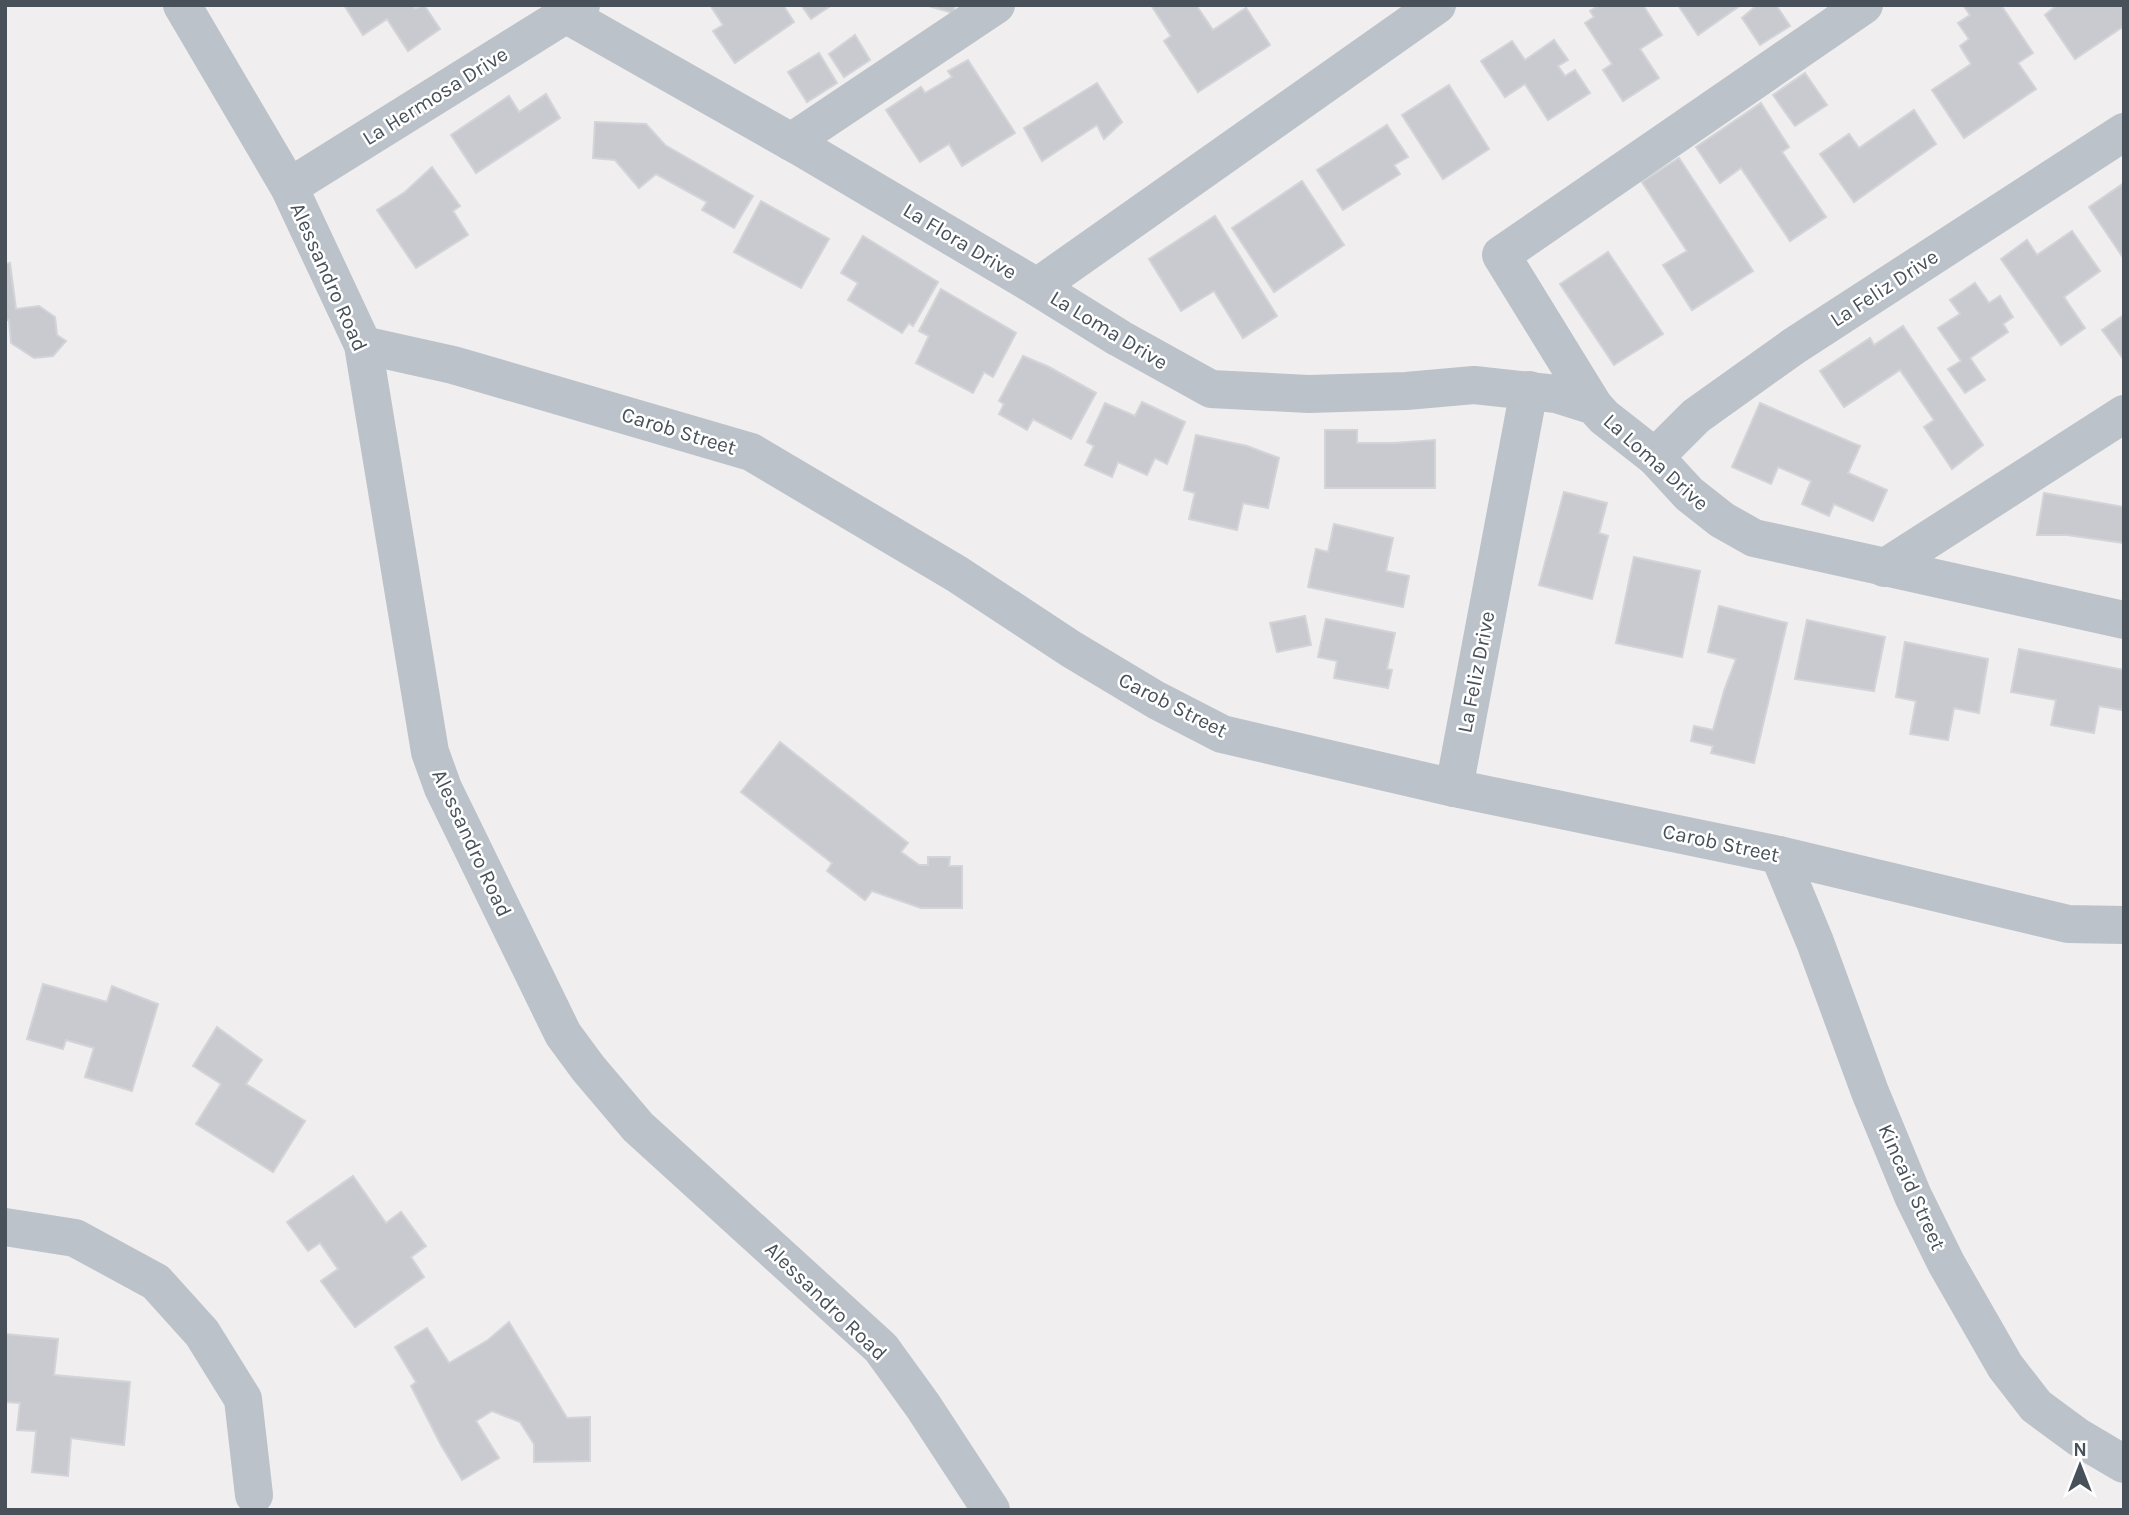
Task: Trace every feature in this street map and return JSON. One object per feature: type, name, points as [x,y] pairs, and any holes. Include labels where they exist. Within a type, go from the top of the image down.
[{"type":"street","name":"Alessandro Road","points":[[183,5],[289,187],[362,345],[430,752],[443,788],[563,1034],[638,1127],[881,1348],[923,1406],[990,1510]]},
{"type":"street","points":[[792,142],[996,5]]},
{"type":"street","points":[[1594,406],[1501,255],[1864,5]]},
{"type":"street","name":"La Flora Drive","points":[[574,10],[1037,287],[1419,9]]},
{"type":"street","name":"La Hermosa Drive","points":[[289,187],[574,10]]},
{"type":"street","name":"La Feliz Drive","points":[[1655,457],[1696,416],[1794,346],[2124,132]]},
{"type":"street","name":"La Loma Drive","points":[[1037,287],[1119,338],[1211,389],[1309,394],[1474,386],[1556,394],[1594,406],[1655,457],[1689,494],[1722,520],[1754,538],[2124,620]]},
{"type":"street","name":"Carob Street","points":[[362,345],[453,365],[751,452],[957,574],[1071,649],[1156,700],[1222,734],[1454,788],[1779,855],[2068,924],[2124,925]]},
{"type":"street","name":"La Feliz Drive","points":[[1454,788],[1529,390]]},
{"type":"street","points":[[1884,568],[2124,414]]},
{"type":"street","name":"Kincaid Street","points":[[1779,855],[1815,942],[1886,1131],[1913,1196],[1946,1263],[2006,1366],[2036,1406],[2078,1437],[2124,1464]]},
{"type":"street","points":[[5,1227],[75,1238],[156,1282],[202,1333],[243,1399],[254,1494]]},
{"type":"building","points":[[344,5],[413,5],[415,9],[424,5],[440,29],[408,51],[387,19],[363,35]]},
{"type":"building","points":[[710,5],[783,5],[794,22],[735,63],[713,31],[723,25]]},
{"type":"building","points":[[801,5],[832,5],[811,19]]},
{"type":"building","points":[[925,5],[955,5],[953,13]]},
{"type":"building","points":[[1151,5],[1196,5],[1213,30],[1246,8],[1270,45],[1198,92],[1164,41],[1171,36]]},
{"type":"building","points":[[1599,5],[1643,5],[1662,35],[1640,49],[1659,78],[1623,101],[1603,70],[1612,64],[1585,23],[1594,17],[1590,11]]},
{"type":"building","points":[[1678,5],[1741,5],[1698,35]]},
{"type":"building","points":[[1757,5],[1776,5],[1790,26],[1760,45],[1742,18]]},
{"type":"building","points":[[1963,5],[2001,5],[2033,53],[2018,63],[2036,89],[1964,138],[1932,90],[1971,64],[1960,46],[1969,39],[1958,23],[1970,15]]},
{"type":"building","points":[[2057,5],[2124,5],[2124,26],[2075,59],[2045,15]]},
{"type":"building","points":[[855,35],[870,60],[844,77],[829,54]]},
{"type":"building","points":[[1554,40],[1568,60],[1558,66],[1565,76],[1575,70],[1590,93],[1548,120],[1525,84],[1505,97],[1481,61],[1512,41],[1525,60]]},
{"type":"building","points":[[819,53],[837,83],[807,102],[788,72]]},
{"type":"building","points":[[968,60],[1015,133],[962,166],[949,144],[920,162],[886,110],[921,87],[925,93],[952,77],[948,71]]},
{"type":"building","points":[[1805,73],[1827,105],[1795,126],[1773,95]]},
{"type":"building","points":[[1097,83],[1122,122],[1104,139],[1097,125],[1042,161],[1024,128]]},
{"type":"building","points":[[1449,85],[1489,149],[1443,179],[1402,115]]},
{"type":"building","points":[[546,94],[560,118],[476,173],[451,135],[509,96],[519,112]]},
{"type":"building","points":[[1761,103],[1789,147],[1782,152],[1826,217],[1790,241],[1741,168],[1720,183],[1696,147]]},
{"type":"building","points":[[1914,110],[1936,144],[1854,202],[1820,154],[1849,134],[1859,148]]},
{"type":"building","points":[[595,122],[646,124],[665,145],[753,196],[734,228],[702,210],[707,202],[656,174],[639,188],[615,160],[593,158]]},
{"type":"building","points":[[1387,125],[1408,157],[1394,165],[1400,174],[1343,210],[1317,170]]},
{"type":"building","points":[[1679,158],[1753,271],[1692,310],[1663,265],[1687,251],[1642,182]]},
{"type":"building","points":[[432,167],[460,206],[453,211],[468,235],[416,268],[377,210],[405,192]]},
{"type":"building","points":[[1302,181],[1344,245],[1274,292],[1232,228]]},
{"type":"building","points":[[2124,183],[2124,259],[2089,207]]},
{"type":"building","points":[[761,201],[829,239],[801,288],[734,252]]},
{"type":"building","points":[[1215,216],[1277,316],[1243,338],[1214,291],[1181,311],[1149,259]]},
{"type":"building","points":[[2072,231],[2100,271],[2064,297],[2085,328],[2061,345],[2001,259],[2027,240],[2037,255]]},
{"type":"building","points":[[863,236],[938,282],[913,326],[909,323],[902,333],[848,300],[858,283],[841,273]]},
{"type":"building","points":[[1608,252],[1663,334],[1614,365],[1560,284]]},
{"type":"building","points":[[10,263],[16,309],[39,306],[55,317],[57,335],[66,341],[53,356],[34,358],[11,343],[9,320],[5,320],[5,264]]},
{"type":"building","points":[[1975,283],[1989,303],[2000,296],[2013,317],[2003,324],[2008,332],[1970,358],[1985,380],[1965,393],[1948,369],[1961,361],[1938,328],[1960,314],[1950,300]]},
{"type":"building","points":[[941,289],[1016,333],[993,377],[984,372],[973,393],[916,363],[929,336],[919,331]]},
{"type":"building","points":[[2124,315],[2124,360],[2102,330]]},
{"type":"building","points":[[1903,326],[1983,445],[1952,469],[1924,427],[1934,420],[1900,370],[1844,407],[1820,371],[1870,338],[1874,345]]},
{"type":"building","points":[[1023,356],[1096,393],[1071,439],[1033,419],[1027,430],[999,414],[1004,404],[999,401]]},
{"type":"building","points":[[1142,402],[1185,422],[1167,464],[1155,458],[1147,475],[1118,462],[1112,477],[1085,465],[1094,446],[1087,442],[1105,403],[1135,416]]},
{"type":"building","points":[[1760,403],[1860,446],[1848,473],[1887,490],[1873,521],[1834,504],[1829,516],[1802,504],[1811,481],[1778,467],[1771,484],[1732,467]]},
{"type":"building","points":[[1325,430],[1357,430],[1357,443],[1435,440],[1435,488],[1325,488]]},
{"type":"building","points":[[1196,435],[1247,446],[1279,458],[1268,508],[1243,503],[1237,530],[1189,519],[1195,493],[1184,490]]},
{"type":"building","points":[[1564,492],[1607,503],[1599,533],[1608,536],[1592,599],[1539,585]]},
{"type":"building","points":[[2044,493],[2124,507],[2124,543],[2067,535],[2037,535]]},
{"type":"building","points":[[1334,524],[1393,538],[1386,571],[1409,576],[1403,607],[1308,587],[1316,549],[1328,552]]},
{"type":"building","points":[[1634,557],[1700,571],[1682,657],[1616,643]]},
{"type":"building","points":[[1719,606],[1787,623],[1754,763],[1711,753],[1713,746],[1691,741],[1694,726],[1713,730],[1736,659],[1708,652]]},
{"type":"building","points":[[1305,616],[1311,645],[1277,652],[1270,623]]},
{"type":"building","points":[[1326,619],[1395,633],[1387,669],[1392,670],[1388,688],[1334,678],[1337,661],[1318,657]]},
{"type":"building","points":[[1807,620],[1885,637],[1874,691],[1795,679]]},
{"type":"building","points":[[1905,642],[1988,659],[1979,713],[1954,708],[1948,740],[1910,734],[1916,701],[1896,697]]},
{"type":"building","points":[[2019,649],[2124,670],[2122,710],[2099,706],[2094,733],[2051,725],[2056,700],[2011,692]]},
{"type":"building","points":[[780,742],[908,843],[901,852],[919,865],[928,865],[928,857],[950,857],[949,866],[962,866],[962,908],[921,908],[872,891],[865,900],[827,871],[832,863],[741,792]]},
{"type":"building","points":[[43,984],[107,1002],[112,986],[158,1004],[132,1091],[85,1077],[94,1048],[66,1040],[63,1049],[27,1039]]},
{"type":"building","points":[[217,1027],[262,1060],[246,1084],[305,1121],[273,1172],[196,1124],[221,1084],[193,1066]]},
{"type":"building","points":[[353,1176],[386,1223],[401,1212],[426,1246],[411,1257],[424,1277],[355,1327],[321,1281],[338,1269],[320,1243],[308,1251],[287,1222]]},
{"type":"building","points":[[509,1322],[567,1418],[590,1417],[590,1461],[534,1462],[534,1444],[520,1422],[492,1411],[476,1421],[499,1458],[462,1480],[411,1386],[416,1382],[395,1347],[427,1328],[449,1363],[488,1340]]},
{"type":"building","points":[[5,1334],[58,1339],[54,1375],[130,1382],[124,1445],[71,1438],[68,1476],[32,1472],[36,1431],[17,1430],[20,1403],[5,1402]]}]
